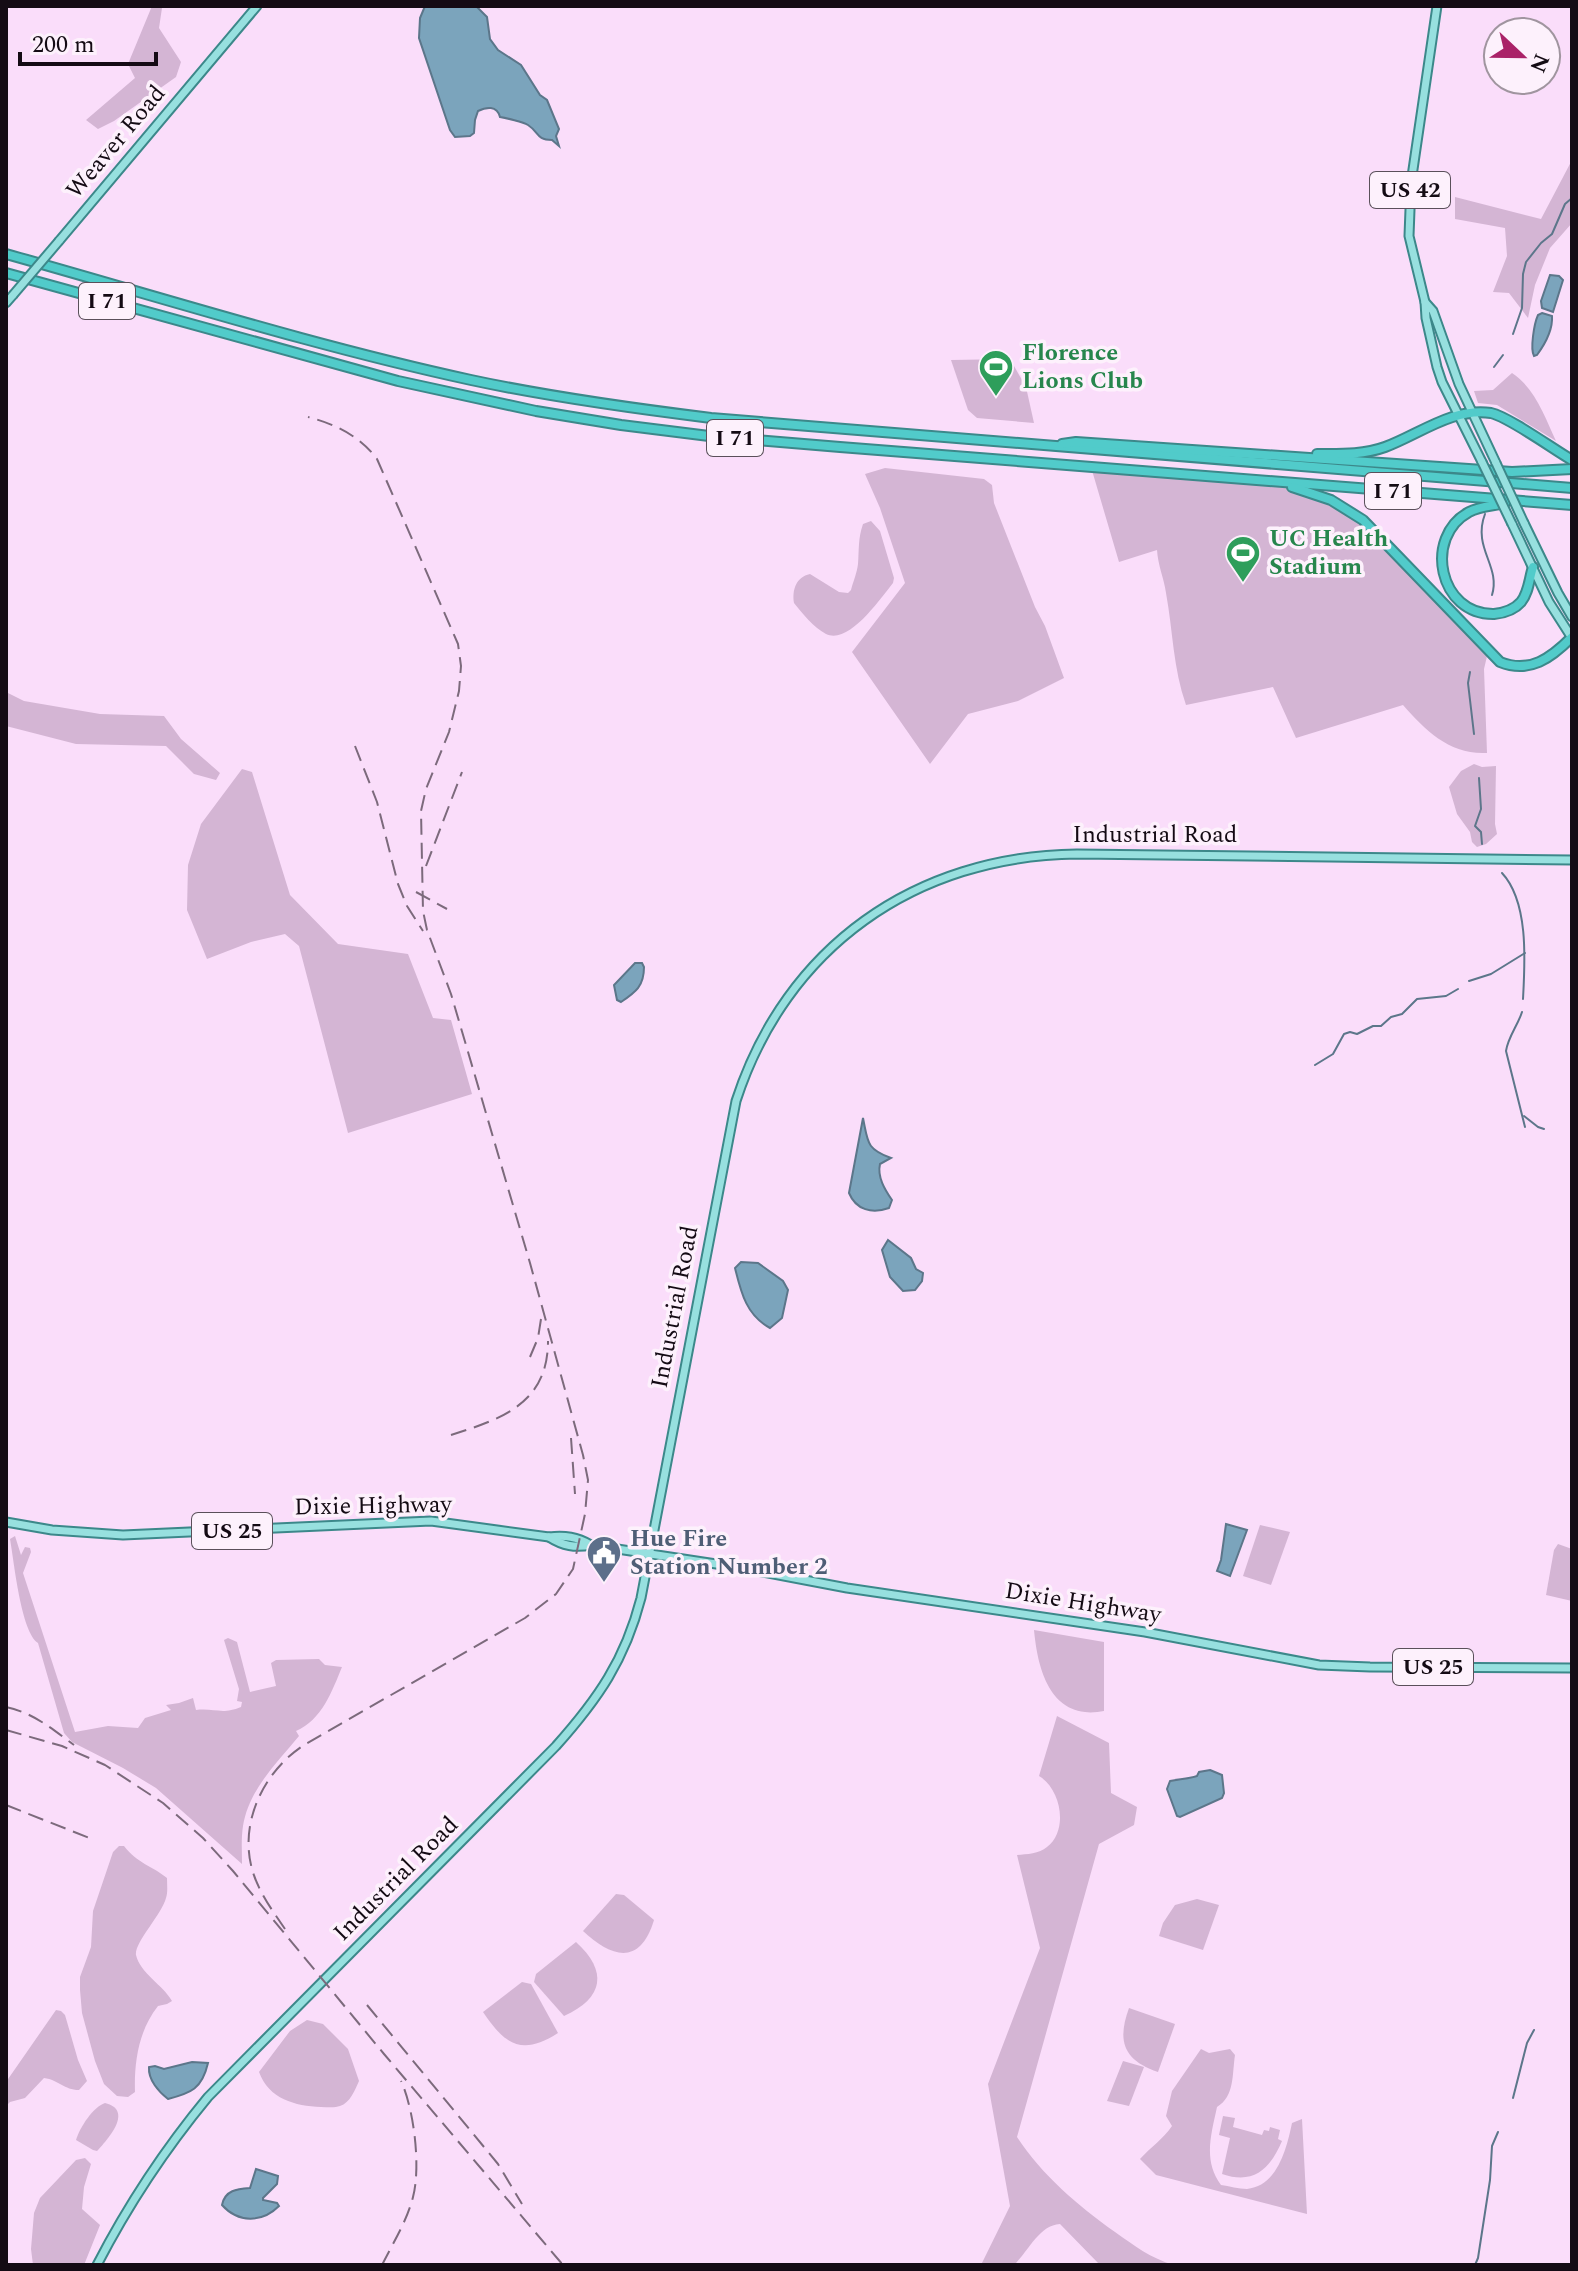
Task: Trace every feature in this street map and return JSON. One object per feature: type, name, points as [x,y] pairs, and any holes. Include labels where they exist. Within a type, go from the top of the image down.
[{"type":"highway","name":"I 71","points":[[6,254],[362,353],[471,380],[623,407],[711,418],[1572,488]]},
{"type":"highway","name":"I 71","points":[[6,273],[398,381],[550,413],[709,436],[1572,505]]},
{"type":"highway","points":[[1284,455],[1372,451],[1444,420],[1491,413],[1572,460]]},
{"type":"highway","points":[[1043,446],[1076,442],[1512,472],[1572,469]]},
{"type":"highway","points":[[1272,481],[1324,497],[1363,520],[1500,662],[1519,667],[1538,664],[1572,638]]},
{"type":"highway","points":[[1514,501],[1475,509],[1455,523],[1441,550],[1443,575],[1455,597],[1470,608],[1483,613],[1499,613],[1514,608],[1521,601],[1533,567]]},
{"type":"main road","name":"Weaver Road","points":[[6,303],[257,6]]},
{"type":"main road","name":"US 42","points":[[1437,6],[1408,216],[1409,236],[1426,318],[1437,367],[1459,416],[1554,612],[1572,638]]},
{"type":"main road","name":"US 42","points":[[1425,302],[1433,311],[1459,384],[1572,617]]},
{"type":"main road","name":"Industrial Road","points":[[97,2265],[134,2198],[175,2137],[208,2097],[556,1746],[587,1712],[610,1678],[641,1598],[728,1135],[742,1083],[755,1050],[793,991],[820,958],[870,916],[905,894],[951,875],[1015,859],[1057,855],[1572,860]]},
{"type":"main road","name":"Dixie Highway","points":[[6,1522],[52,1530],[123,1535],[431,1521],[549,1537],[560,1544],[579,1547],[591,1545],[847,1588],[1145,1632],[1319,1665],[1572,1668]]},
{"type":"shaded area","points":[[152,6],[165,6],[159,28],[181,62],[176,77],[98,129],[86,120],[135,78],[128,64]]},
{"type":"shaded area","points":[[1572,160],[1572,223],[1550,248],[1535,285],[1528,318],[1509,293],[1493,292],[1507,256],[1505,228],[1455,219],[1455,197],[1541,219]]},
{"type":"shaded area","name":"Florence Lions Club","points":[[1010,359],[1026,387],[1034,423],[977,418],[968,410],[951,360]]},
{"type":"shaded area","points":[[1512,373],[1533,395],[1556,441],[1497,405],[1478,403],[1474,391],[1493,390]]},
{"type":"shaded area","name":"UC Health Stadium","points":[[1091,467],[1272,481],[1313,493],[1350,510],[1488,652],[1484,669],[1487,753],[1474,753],[1450,746],[1430,732],[1403,705],[1296,738],[1273,687],[1186,705],[1178,677],[1157,550],[1119,562]]},
{"type":"shaded area","points":[[885,468],[984,479],[992,485],[994,503],[1064,678],[1018,701],[968,714],[930,764],[852,652],[905,583],[865,474]]},
{"type":"shaded area","points":[[871,521],[880,531],[893,583],[854,627],[835,636],[826,634],[794,603],[796,585],[801,578],[810,574],[839,592],[848,593],[857,571],[863,524]]},
{"type":"shaded area","points":[[6,692],[24,701],[100,714],[164,716],[181,739],[220,773],[216,780],[194,774],[166,746],[76,744],[6,726]]},
{"type":"shaded area","points":[[1474,764],[1496,766],[1497,834],[1477,847],[1457,814],[1449,787],[1461,771]]},
{"type":"shaded area","points":[[242,769],[252,772],[290,895],[338,944],[408,954],[433,1018],[451,1020],[472,1094],[348,1133],[299,946],[285,934],[251,942],[207,959],[187,910],[188,865],[201,824]]},
{"type":"shaded area","points":[[1260,1525],[1290,1532],[1271,1585],[1243,1576]]},
{"type":"shaded area","points":[[15,1536],[21,1555],[25,1547],[30,1548],[23,1573],[75,1732],[108,1726],[138,1728],[145,1718],[171,1710],[166,1705],[193,1698],[196,1710],[223,1711],[241,1707],[242,1702],[237,1701],[239,1689],[224,1640],[228,1638],[237,1642],[250,1692],[276,1686],[271,1663],[276,1660],[319,1659],[325,1665],[342,1667],[319,1712],[296,1731],[299,1736],[265,1777],[251,1800],[243,1826],[242,1864],[156,1788],[72,1742],[64,1733],[38,1643],[32,1636],[23,1611],[10,1539]]},
{"type":"shaded area","points":[[1558,1544],[1572,1549],[1572,1601],[1546,1595],[1554,1550]]},
{"type":"shaded area","points":[[1034,1630],[1104,1642],[1104,1711],[1072,1709],[1061,1702],[1041,1669]]},
{"type":"shaded area","points":[[1057,1716],[1109,1743],[1111,1793],[1137,1807],[1134,1825],[1099,1844],[1017,2137],[1049,2177],[1087,2211],[1143,2251],[1174,2265],[1100,2265],[1060,2224],[1040,2234],[1014,2265],[981,2265],[1010,2206],[988,2084],[1040,1948],[1017,1855],[1044,1849],[1058,1831],[1060,1810],[1057,1800],[1047,1782],[1039,1776]]},
{"type":"shaded area","points":[[124,1846],[134,1857],[167,1878],[163,1905],[139,1943],[136,1955],[142,1968],[172,2001],[158,2006],[146,2025],[137,2057],[135,2092],[128,2097],[117,2096],[104,2084],[82,2013],[80,1990],[80,1977],[91,1947],[93,1911],[113,1852]]},
{"type":"shaded area","points":[[616,1894],[624,1895],[654,1920],[641,1945],[624,1953],[604,1947],[583,1931]]},
{"type":"shaded area","points":[[1197,1899],[1219,1905],[1203,1950],[1159,1936],[1163,1923],[1175,1905]]},
{"type":"shaded area","points":[[576,1942],[593,1963],[597,1983],[587,2001],[564,2016],[534,1982],[536,1974]]},
{"type":"shaded area","points":[[522,1982],[531,1984],[558,2033],[534,2044],[515,2044],[507,2039],[483,2012]]},
{"type":"shaded area","points":[[1129,2008],[1175,2024],[1158,2072],[1137,2062],[1126,2048],[1124,2030]]},
{"type":"shaded area","points":[[56,2010],[65,2015],[87,2081],[79,2090],[44,2078],[25,2098],[6,2106],[6,2082]]},
{"type":"shaded area","points":[[307,2020],[323,2024],[348,2049],[359,2081],[349,2099],[340,2106],[293,2103],[269,2089],[259,2072],[290,2031]]},
{"type":"shaded area","points":[[1201,2049],[1209,2053],[1230,2049],[1235,2055],[1230,2091],[1217,2107],[1211,2138],[1210,2157],[1215,2176],[1221,2185],[1247,2189],[1266,2181],[1279,2164],[1292,2123],[1302,2119],[1307,2214],[1156,2175],[1140,2159],[1172,2126],[1166,2116],[1172,2091]]},
{"type":"shaded area","points":[[1123,2061],[1144,2067],[1129,2106],[1107,2101]]},
{"type":"shaded area","points":[[105,2103],[113,2106],[118,2118],[113,2132],[97,2151],[76,2140],[88,2118]]},
{"type":"shaded area","points":[[1223,2116],[1235,2118],[1233,2127],[1262,2135],[1270,2127],[1280,2130],[1278,2139],[1282,2141],[1272,2160],[1260,2172],[1243,2177],[1222,2174],[1230,2138],[1219,2135]]},
{"type":"shaded area","points":[[85,2158],[91,2164],[82,2209],[100,2225],[84,2265],[33,2265],[34,2213],[40,2198],[76,2160]]},
{"type":"water","points":[[425,6],[476,6],[487,17],[490,39],[498,50],[521,65],[540,95],[547,100],[559,129],[556,136],[559,146],[552,140],[540,137],[528,125],[500,117],[491,108],[478,111],[474,133],[455,137],[419,38],[420,18]]},
{"type":"water","points":[[1550,275],[1563,280],[1553,312],[1542,308],[1541,301]]},
{"type":"water","points":[[1538,315],[1552,316],[1551,326],[1543,346],[1534,356],[1534,330]]},
{"type":"water","points":[[635,963],[642,963],[644,967],[643,979],[635,992],[621,1002],[617,1000],[614,985]]},
{"type":"water","points":[[863,1118],[872,1148],[891,1158],[880,1164],[879,1169],[884,1188],[892,1200],[889,1208],[883,1210],[860,1207],[849,1193]]},
{"type":"water","points":[[888,1240],[911,1258],[916,1269],[923,1273],[922,1281],[915,1290],[903,1291],[890,1277],[882,1250]]},
{"type":"water","points":[[741,1262],[758,1263],[783,1281],[788,1290],[782,1318],[770,1328],[755,1317],[746,1302],[735,1268]]},
{"type":"water","points":[[1226,1524],[1247,1530],[1230,1576],[1217,1571]]},
{"type":"water","points":[[1210,1770],[1222,1775],[1222,1798],[1177,1816],[1167,1789],[1170,1781],[1194,1777],[1199,1772]]},
{"type":"water","points":[[192,2062],[208,2063],[206,2072],[199,2084],[183,2094],[168,2099],[152,2081],[149,2067],[164,2069]]},
{"type":"water","points":[[256,2169],[278,2176],[277,2184],[263,2200],[279,2206],[265,2216],[243,2218],[222,2205],[232,2191],[250,2188]]},
{"type":"waterway","points":[[1513,334],[1522,308],[1526,262],[1552,234],[1565,204],[1572,198]]},
{"type":"waterway","points":[[1494,367],[1503,355]]},
{"type":"waterway","points":[[1485,514],[1482,537],[1493,575],[1492,595]]},
{"type":"waterway","points":[[1470,672],[1468,683],[1474,734]]},
{"type":"waterway","points":[[1479,778],[1481,809],[1475,826],[1481,832],[1482,844]]},
{"type":"waterway","points":[[1502,873],[1511,885],[1521,916],[1523,999]]},
{"type":"waterway","points":[[1469,981],[1491,974],[1525,953]]},
{"type":"waterway","points":[[1315,1065],[1333,1054],[1344,1034],[1357,1034],[1373,1026],[1381,1026],[1391,1017],[1402,1014],[1417,999],[1446,996],[1458,989]]},
{"type":"waterway","points":[[1522,1012],[1506,1051],[1525,1127]]},
{"type":"waterway","points":[[1524,1116],[1544,1129]]},
{"type":"waterway","points":[[1513,2098],[1527,2043],[1534,2030]]},
{"type":"waterway","points":[[1475,2265],[1490,2180],[1492,2146],[1498,2132]]},
{"type":"railway","points":[[285,1929],[258,1885],[249,1851],[252,1816],[267,1783],[277,1769],[304,1745],[525,1618],[556,1594],[573,1569],[585,1514],[588,1480],[530,1263],[451,994],[423,911],[421,811],[426,789],[449,732],[459,691],[461,666],[458,644],[377,459],[346,432],[308,417]]},
{"type":"railway","points":[[355,746],[377,802],[398,884],[423,931]]},
{"type":"railway","points":[[426,866],[462,772]]},
{"type":"railway","points":[[416,892],[447,909]]},
{"type":"railway","points":[[530,1357],[538,1338],[541,1319]]},
{"type":"railway","points":[[451,1435],[504,1415],[518,1406],[540,1380],[548,1341]]},
{"type":"railway","points":[[571,1438],[575,1494]]},
{"type":"railway","points":[[6,1707],[34,1717],[74,1745]]},
{"type":"railway","points":[[6,1730],[62,1746],[105,1765],[163,1803],[203,1838],[563,2265]]},
{"type":"railway","points":[[6,1805],[92,1839]]},
{"type":"railway","points":[[367,2005],[498,2164],[522,2204]]},
{"type":"railway","points":[[382,2265],[407,2215],[415,2185],[415,2138],[401,2081]]},
{"type":"place","name":"Florence Lions Club","points":[[996,398]]},
{"type":"place","name":"UC Health Stadium","points":[[1243,584]]},
{"type":"place","name":"Hue Fire Station Number 2","points":[[604,1584]]}]
